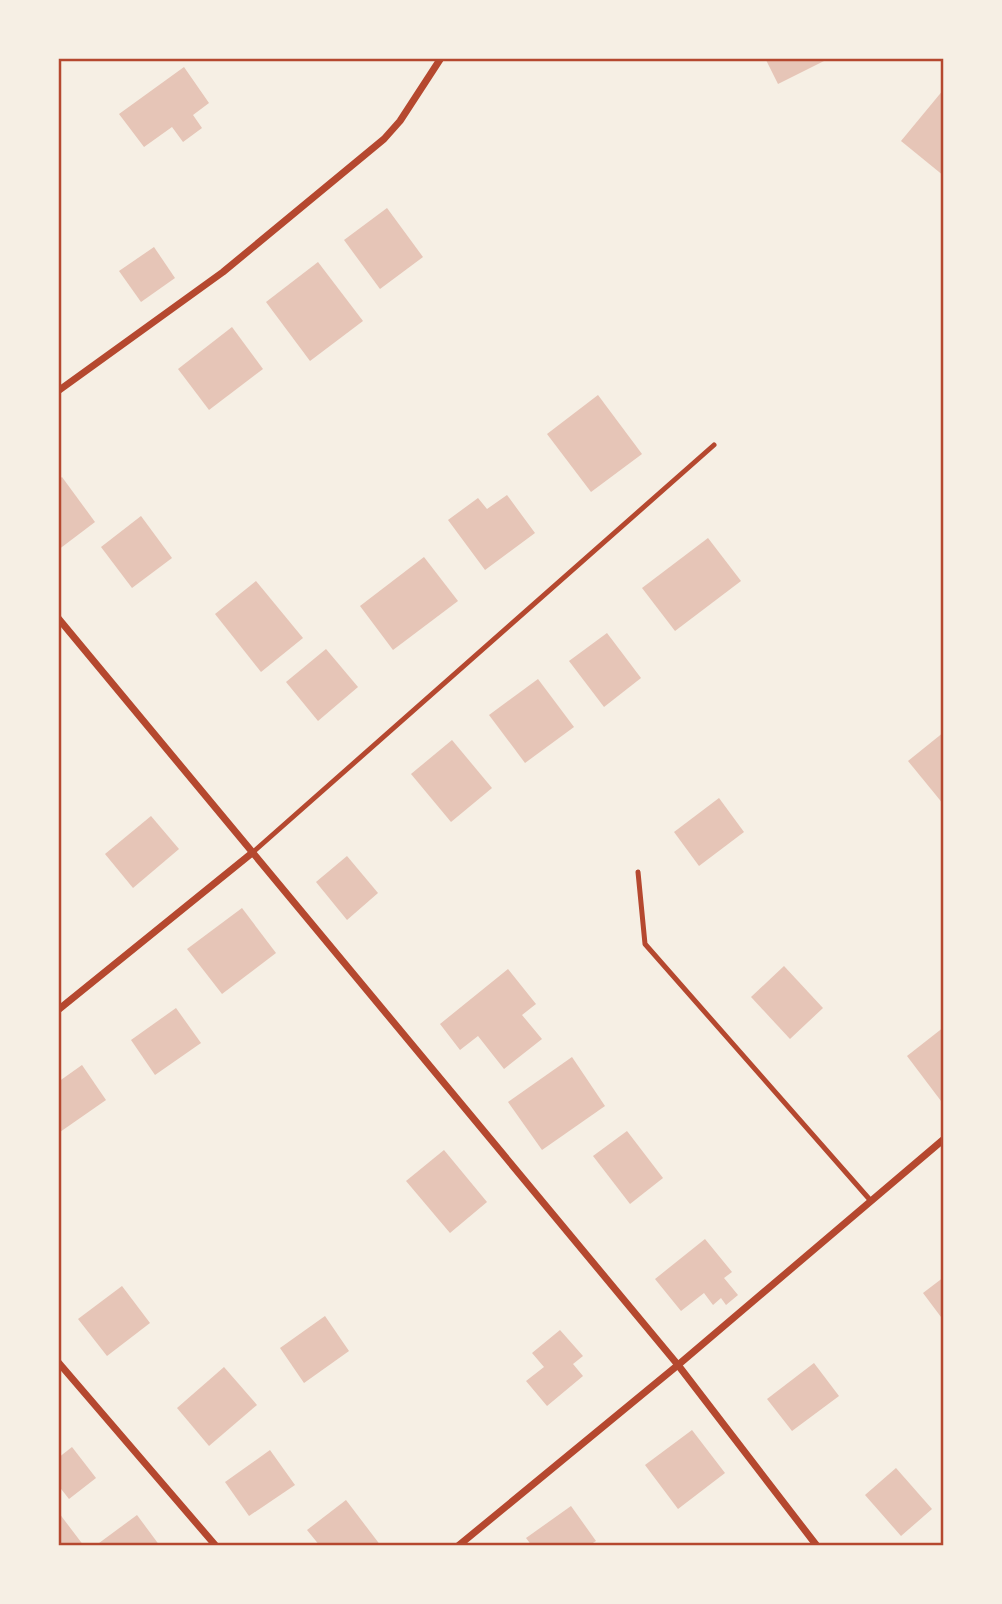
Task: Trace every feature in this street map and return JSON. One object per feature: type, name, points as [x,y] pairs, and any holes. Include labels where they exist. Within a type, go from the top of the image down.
[{"type":"street","points":[[58,391],[223,272],[384,139],[400,121],[441,58]]},
{"type":"street","points":[[58,618],[678,1365],[817,1546]]},
{"type":"street","points":[[58,1010],[252,853]]},
{"type":"street","points":[[458,1546],[678,1365],[944,1139]]},
{"type":"street","points":[[58,1362],[216,1546]]},
{"type":"lane","points":[[252,853],[714,445]]},
{"type":"lane","points":[[638,872],[645,944],[871,1201]]},
{"type":"building","points":[[765,58],[830,58],[778,84]]},
{"type":"building","points":[[184,67],[209,103],[193,115],[202,128],[183,142],[172,127],[144,147],[119,114]]},
{"type":"building","points":[[944,89],[944,176],[901,141]]},
{"type":"building","points":[[387,208],[423,257],[380,289],[344,240]]},
{"type":"building","points":[[154,247],[175,278],[141,302],[119,271]]},
{"type":"building","points":[[318,262],[363,321],[310,361],[266,302]]},
{"type":"building","points":[[232,327],[263,369],[209,410],[178,369]]},
{"type":"building","points":[[598,395],[642,454],[591,492],[547,434]]},
{"type":"building","points":[[62,477],[95,522],[58,550],[58,480]]},
{"type":"building","points":[[507,495],[535,533],[485,570],[448,520],[478,498],[487,509]]},
{"type":"building","points":[[141,516],[172,558],[132,588],[101,547]]},
{"type":"building","points":[[708,538],[741,581],[675,631],[642,588]]},
{"type":"building","points":[[424,557],[458,601],[393,650],[360,606]]},
{"type":"building","points":[[256,581],[303,638],[261,672],[215,614]]},
{"type":"building","points":[[607,633],[641,678],[604,707],[569,661]]},
{"type":"building","points":[[326,649],[358,687],[318,721],[286,682]]},
{"type":"building","points":[[538,679],[574,727],[525,763],[489,715]]},
{"type":"building","points":[[944,732],[944,805],[908,761]]},
{"type":"building","points":[[452,740],[492,788],[451,822],[411,774]]},
{"type":"building","points":[[719,798],[744,832],[699,866],[674,832]]},
{"type":"building","points":[[151,816],[179,849],[133,888],[105,854]]},
{"type":"building","points":[[347,856],[378,893],[347,920],[316,882]]},
{"type":"building","points":[[242,908],[276,953],[222,994],[187,949]]},
{"type":"building","points":[[784,966],[823,1008],[790,1039],[751,997]]},
{"type":"building","points":[[508,969],[536,1004],[522,1015],[542,1039],[504,1069],[478,1036],[460,1050],[440,1024]]},
{"type":"building","points":[[176,1008],[201,1043],[155,1075],[131,1040]]},
{"type":"building","points":[[944,1027],[944,1098],[941,1101],[907,1056]]},
{"type":"building","points":[[572,1057],[605,1106],[542,1150],[508,1102]]},
{"type":"building","points":[[82,1065],[106,1100],[60,1132],[58,1082]]},
{"type":"building","points":[[627,1131],[663,1178],[630,1204],[593,1156]]},
{"type":"building","points":[[444,1150],[487,1202],[450,1233],[406,1181]]},
{"type":"building","points":[[705,1239],[732,1272],[724,1278],[738,1295],[726,1305],[721,1298],[713,1305],[704,1293],[681,1311],[655,1279]]},
{"type":"building","points":[[944,1277],[944,1321],[923,1293]]},
{"type":"building","points":[[122,1286],[150,1323],[107,1356],[78,1319]]},
{"type":"building","points":[[325,1316],[349,1351],[304,1383],[280,1348]]},
{"type":"building","points":[[560,1330],[583,1356],[573,1364],[583,1376],[547,1406],[526,1381],[544,1367],[532,1353]]},
{"type":"building","points":[[814,1363],[839,1396],[792,1431],[767,1399]]},
{"type":"building","points":[[224,1367],[257,1405],[209,1446],[177,1408]]},
{"type":"building","points":[[692,1430],[725,1473],[678,1509],[645,1465]]},
{"type":"building","points":[[72,1447],[96,1478],[69,1499],[58,1485],[58,1458]]},
{"type":"building","points":[[270,1450],[295,1485],[249,1516],[225,1482]]},
{"type":"building","points":[[896,1468],[932,1509],[901,1536],[865,1495]]},
{"type":"building","points":[[346,1500],[381,1546],[320,1546],[307,1530]]},
{"type":"building","points":[[571,1506],[596,1541],[588,1546],[532,1546],[526,1538]]},
{"type":"building","points":[[58,1511],[62,1517],[84,1546],[58,1546]]},
{"type":"building","points":[[137,1515],[160,1546],[95,1546]]}]
